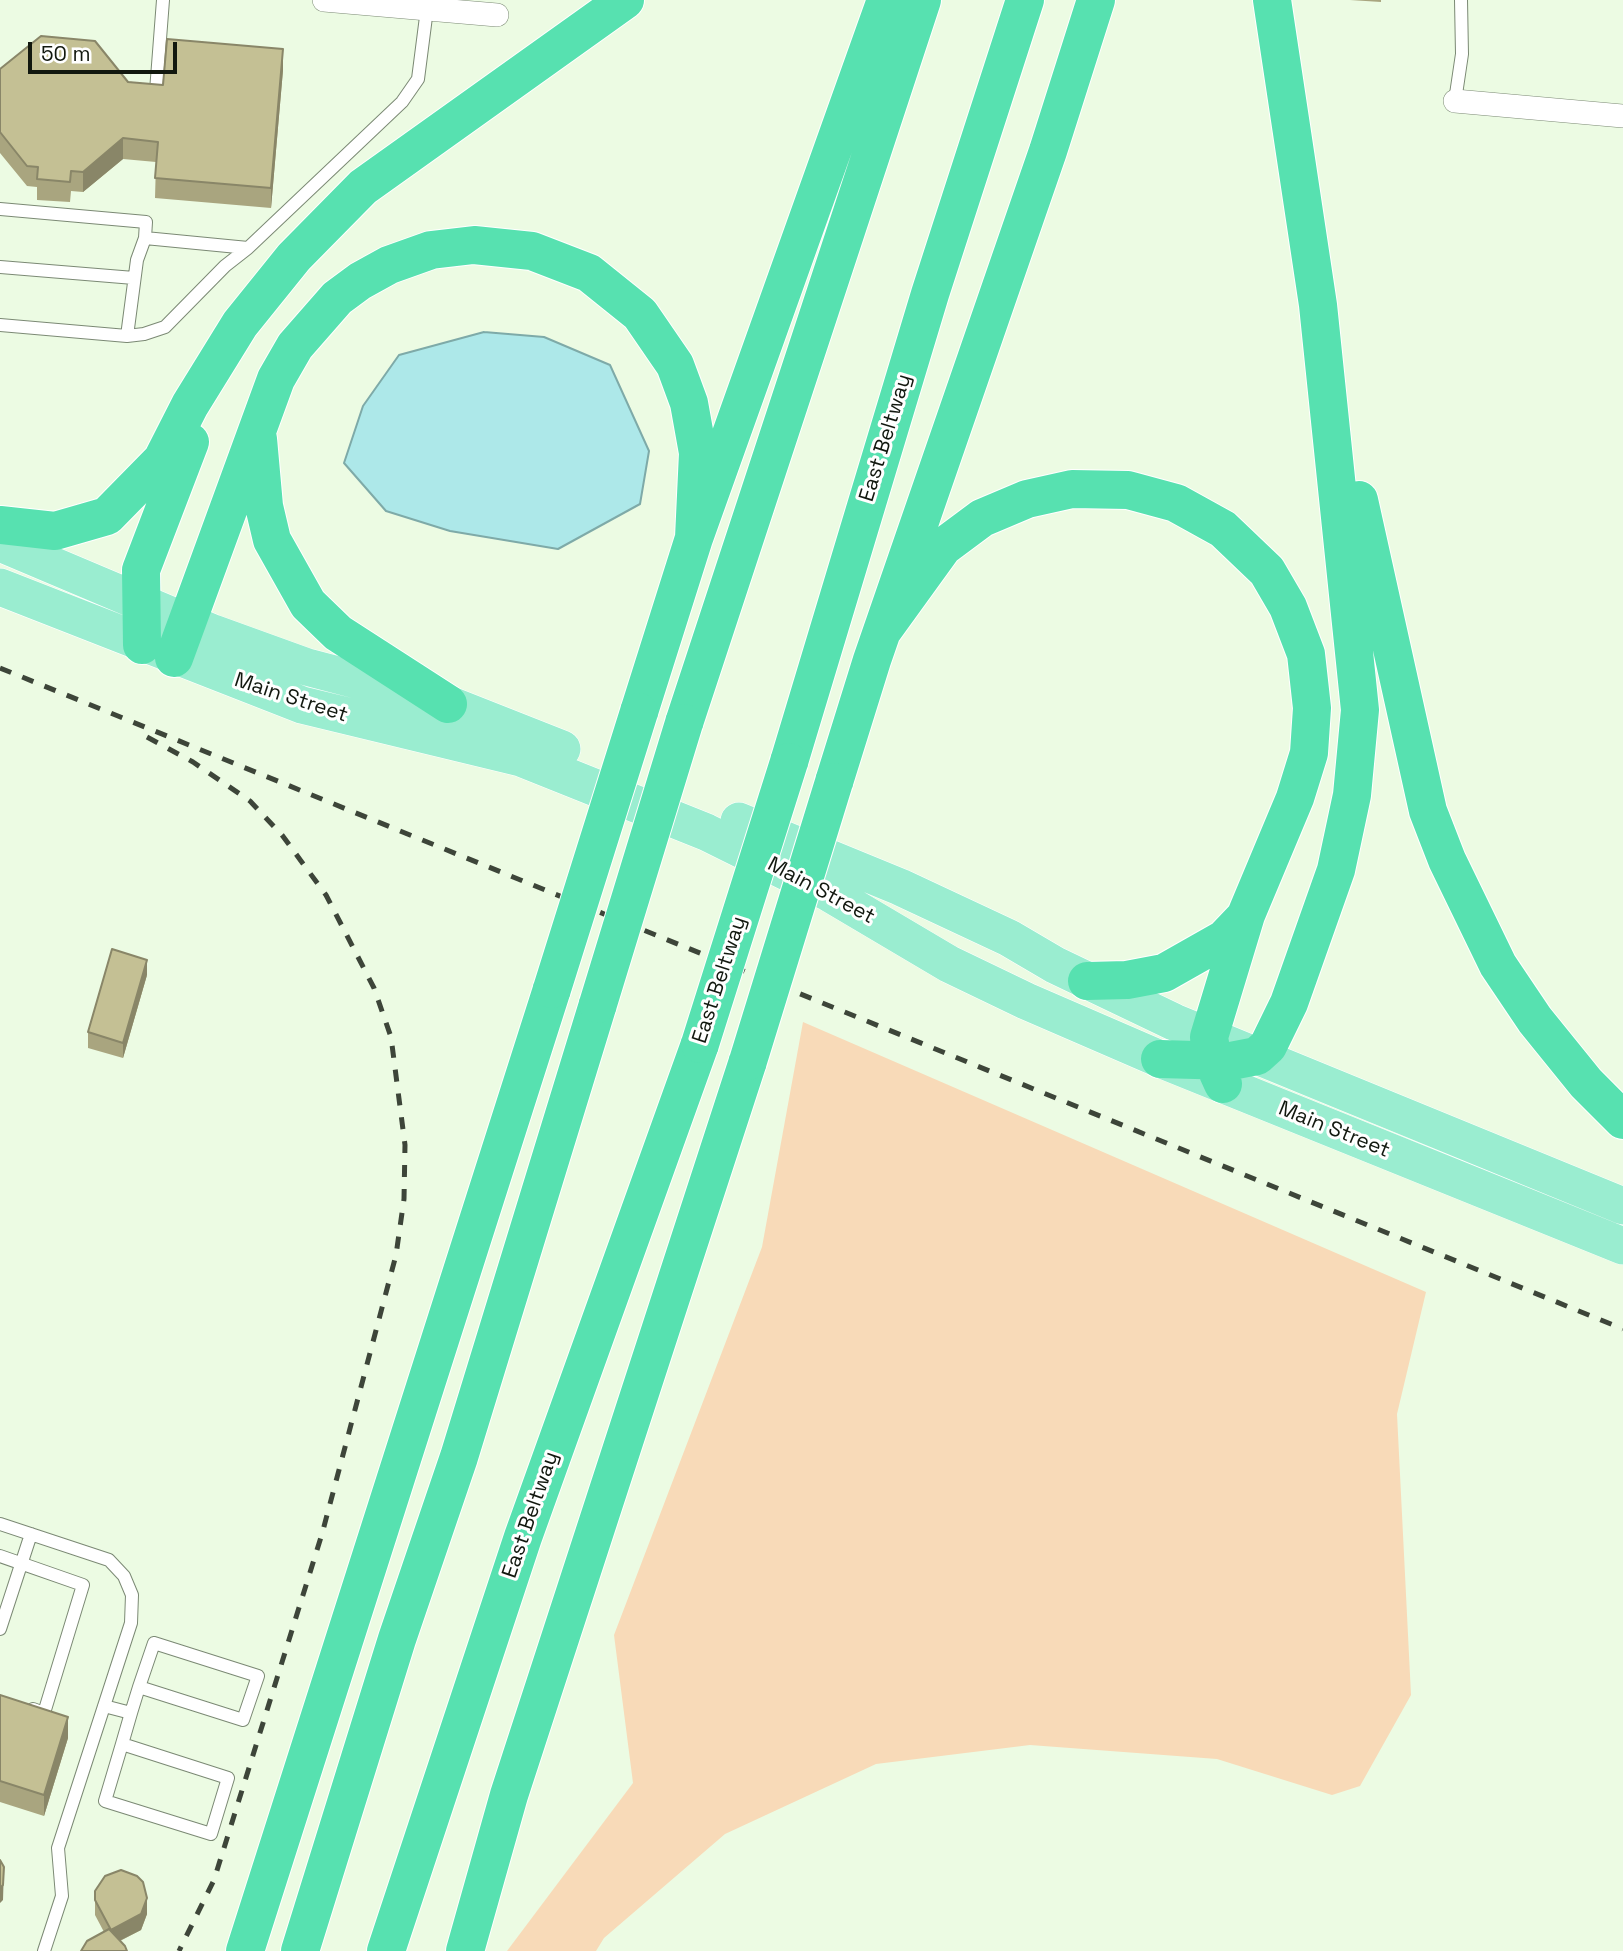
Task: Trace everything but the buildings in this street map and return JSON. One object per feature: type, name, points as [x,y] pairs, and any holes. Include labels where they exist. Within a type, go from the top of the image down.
[{"type":"highway","points":[[0,525],[55,531],[107,516],[162,460],[190,405],[240,324],[294,257],[363,187],[625,0]]},
{"type":"highway","points":[[245,1951],[694,538],[886,0]]},
{"type":"highway","points":[[300,1951],[397,1639],[458,1457],[684,723],[922,0]]},
{"type":"highway","name":"East Beltway","points":[[386,1951],[446,1762],[527,1524],[700,1044],[789,762],[930,293],[1025,0]]},
{"type":"highway","points":[[465,1951],[509,1796],[748,1061],[883,630],[1048,151],[1096,0]]},
{"type":"highway","points":[[1160,1059],[1215,1061],[1256,1056],[1268,1046],[1289,1003],[1336,870],[1352,795],[1360,710],[1318,305],[1272,0]]},
{"type":"highway","points":[[240,324],[193,433],[141,570],[141,604],[158,651],[186,621],[276,379],[295,346],[337,298],[360,281],[389,265],[431,250],[474,245],[532,251],[589,273],[640,314],[675,365],[689,402],[698,453],[694,538]]},
{"type":"highway","points":[[1318,305],[1428,811],[1447,860],[1497,965],[1535,1020],[1586,1083],[1623,1119]]},
{"type":"highway","points":[[258,430],[264,506],[272,540],[309,604],[338,633],[448,704]]},
{"type":"highway","points":[[883,630],[943,547],[982,518],[1027,499],[1072,489],[1128,490],[1176,503],[1223,529],[1267,571],[1289,607],[1306,654],[1312,708],[1309,753],[1297,793],[1246,915],[1215,1061]]},
{"type":"highway","points":[[1087,981],[1127,980],[1164,974],[1223,939],[1246,915]]},
{"type":"highway","points":[[398,1951],[446,1762]]},
{"type":"main road","name":"Main Street","points":[[0,543],[141,604],[307,667],[448,704],[900,887],[1009,938],[1087,981],[1215,1061],[1623,1247]]},
{"type":"main road","name":"Main Street","points":[[0,587],[158,651],[302,705],[521,758],[706,832],[829,893],[949,964],[1160,1059]]},
{"type":"main road","name":"Main Street","points":[[1256,1056],[1623,1206]]},
{"type":"street","points":[[324,0],[496,15]]},
{"type":"street","points":[[1455,100],[1623,116]]},
{"type":"lane","points":[[156,91],[163,0]]},
{"type":"lane","points":[[1455,100],[1462,54],[1461,0]]},
{"type":"lane","points":[[0,325],[128,336],[165,327],[225,266],[248,248],[402,102],[418,79],[427,9]]},
{"type":"lane","points":[[0,209],[146,222],[145,238],[134,278],[128,336]]},
{"type":"lane","points":[[145,238],[248,248]]},
{"type":"lane","points":[[0,267],[134,278]]},
{"type":"lane","points":[[0,1524],[109,1560],[124,1576],[132,1595],[131,1623],[58,1848],[62,1896],[44,1951]]},
{"type":"lane","points":[[0,1629],[31,1534]]},
{"type":"lane","points":[[0,1556],[83,1585],[44,1713],[22,1705]]},
{"type":"lane","points":[[122,1744],[228,1778],[211,1834],[105,1801],[131,1713],[139,1687],[154,1643],[258,1676],[243,1720],[139,1687]]},
{"type":"lane","points":[[104,1706],[131,1713]]},
{"type":"shaded area","points":[[803,1022],[1426,1292],[1397,1414],[1411,1695],[1360,1786],[1332,1795],[1217,1759],[1030,1745],[876,1764],[725,1834],[604,1938],[596,1951],[507,1951],[633,1783],[614,1635],[762,1247]]},
{"type":"water","points":[[484,332],[544,337],[610,365],[649,451],[640,504],[558,549],[450,531],[386,511],[344,463],[363,406],[399,355]]},
{"type":"railway","points":[[0,668],[1623,1329]]},
{"type":"railway","points":[[147,737],[193,762],[250,801],[282,835],[326,895],[374,988],[391,1037],[405,1145],[404,1199],[396,1255],[322,1534],[214,1880],[179,1951]]}]
